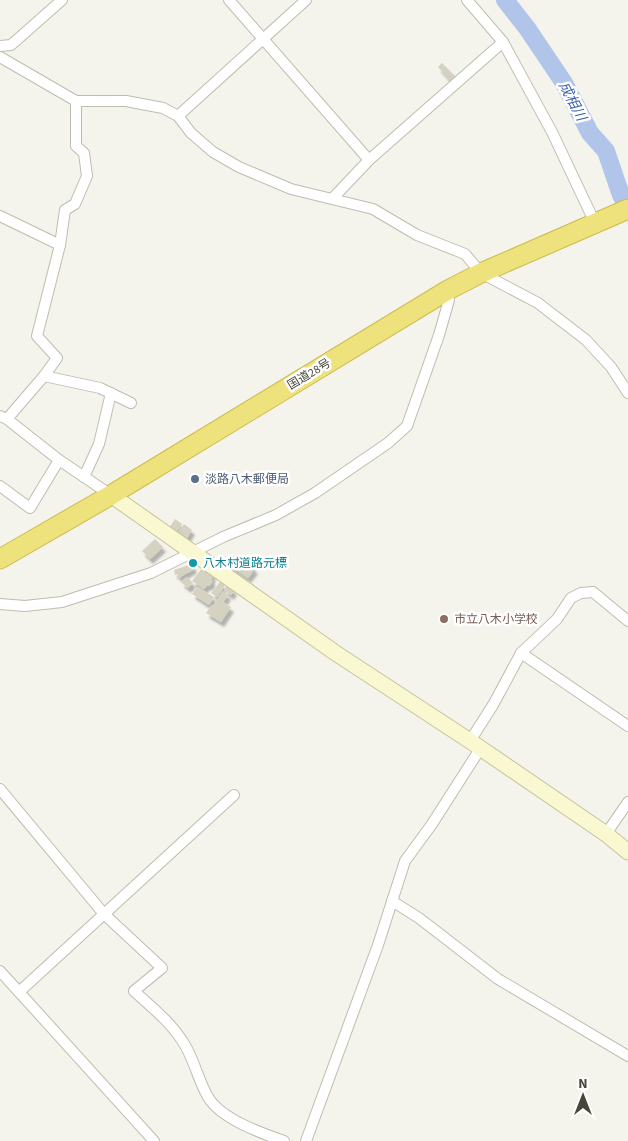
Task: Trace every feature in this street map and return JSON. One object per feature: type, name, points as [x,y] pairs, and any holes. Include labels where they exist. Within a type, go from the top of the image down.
[{"type":"highway","name":"国道28号","points":[[0,559],[110,496],[448,290],[480,273],[628,209]]},
{"type":"street","points":[[0,46],[11,45],[62,0]]},
{"type":"street","points":[[229,0],[369,160]]},
{"type":"street","points":[[178,116],[306,0]]},
{"type":"street","points":[[467,0],[503,42],[599,221]]},
{"type":"street","points":[[333,198],[369,160],[503,42]]},
{"type":"street","points":[[0,57],[76,101],[126,101],[163,108],[178,116],[191,133],[213,152],[239,167],[291,189],[373,209],[417,234],[465,254],[480,273],[538,303],[586,340],[611,367],[628,393]]},
{"type":"street","points":[[76,101],[76,146],[84,153],[87,176],[75,204],[65,210],[60,245],[37,336],[57,358],[44,376],[4,418],[59,460],[337,654],[606,834],[628,852]]},
{"type":"street","points":[[0,216],[60,245]]},
{"type":"street","points":[[0,604],[25,606],[62,602],[151,574],[223,537],[276,515],[315,493],[388,443],[407,426],[439,335],[449,300],[448,290]]},
{"type":"street","points":[[44,376],[100,388],[131,403]]},
{"type":"street","points":[[84,476],[99,444],[110,393]]},
{"type":"street","points":[[0,486],[30,508],[59,460]]},
{"type":"street","points":[[306,1141],[405,861],[432,824],[475,745],[493,705],[521,653],[558,619],[571,598],[580,593],[597,593],[628,621]]},
{"type":"street","points":[[521,653],[628,726]]},
{"type":"street","points":[[0,790],[104,914],[162,968],[134,991],[173,1028],[187,1048],[208,1098],[221,1110],[251,1128],[284,1141]]},
{"type":"street","points":[[19,992],[234,795]]},
{"type":"street","points":[[606,834],[628,802]]},
{"type":"street","points":[[392,901],[419,918],[498,979],[628,1056]]},
{"type":"street","points":[[0,971],[154,1141]]},
{"type":"building","points":[[442,63],[456,77],[451,81],[438,67]]},
{"type":"building","points":[[175,519],[182,524],[176,533],[169,528]]},
{"type":"building","points":[[184,524],[192,530],[185,541],[176,535]]},
{"type":"building","points":[[155,539],[163,547],[150,559],[142,551]]},
{"type":"building","points":[[246,555],[246,560],[255,569],[248,578],[228,564],[227,557]]},
{"type":"building","points":[[192,564],[194,568],[179,578],[177,574],[175,575],[174,570]]},
{"type":"building","points":[[203,567],[213,573],[211,580],[213,581],[204,589],[192,581]]},
{"type":"building","points":[[187,577],[193,583],[188,588],[181,582]]},
{"type":"building","points":[[220,582],[225,585],[217,597],[211,593]]},
{"type":"building","points":[[227,585],[234,590],[231,595],[224,590]]},
{"type":"building","points":[[197,587],[214,597],[209,605],[192,594]]},
{"type":"building","points":[[223,591],[228,595],[223,602],[231,607],[221,622],[206,613]]},
{"type":"waterway","name":"成相川","points":[[505,0],[527,28],[564,83],[590,133],[606,151],[621,195],[628,208]]},
{"type":"place","name":"淡路八木郵便局","points":[[195,479]]},
{"type":"place","name":"八木村道路元標","points":[[193,563]]},
{"type":"place","name":"市立八木小学校","points":[[444,619]]}]
